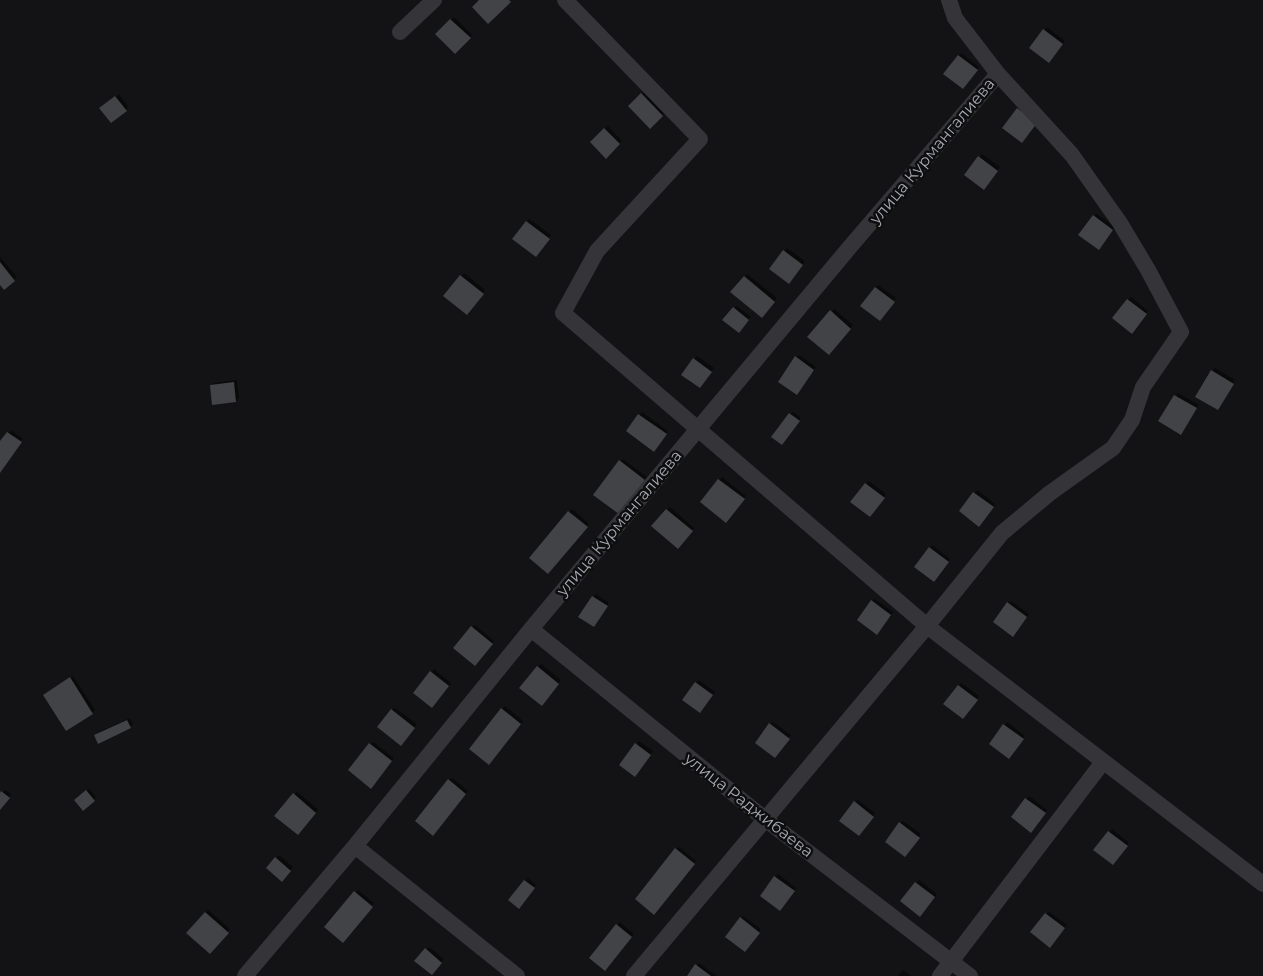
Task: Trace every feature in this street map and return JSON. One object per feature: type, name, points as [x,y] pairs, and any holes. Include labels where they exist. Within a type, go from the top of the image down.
[{"type":"street","points":[[400,32],[434,0]]},
{"type":"street","points":[[565,0],[700,139],[597,251],[563,313],[927,626],[1263,884]]},
{"type":"street","points":[[634,976],[1002,533],[1050,493],[1113,448],[1132,420],[1143,387],[1181,332],[1120,223],[1079,164],[998,74],[955,18],[949,0]]},
{"type":"street","name":"улица Курмангалиева","points":[[245,976],[849,248],[998,74]]},
{"type":"street","name":"улица Раджибаева","points":[[531,629],[765,819],[970,976]]},
{"type":"street","points":[[940,976],[1104,762]]},
{"type":"street","points":[[355,846],[517,976]]},
{"type":"building","points":[[479,0],[509,0],[511,2],[488,24],[472,7]]},
{"type":"building","points":[[450,19],[471,38],[455,54],[435,34]]},
{"type":"building","points":[[1043,29],[1063,44],[1049,63],[1029,48]]},
{"type":"building","points":[[958,55],[978,70],[963,89],[943,74]]},
{"type":"building","points":[[641,93],[663,116],[650,129],[628,106]]},
{"type":"building","points":[[115,96],[127,111],[111,123],[99,108]]},
{"type":"building","points":[[1017,108],[1037,123],[1022,143],[1002,128]]},
{"type":"building","points":[[604,128],[620,144],[606,159],[590,142]]},
{"type":"building","points":[[978,156],[998,171],[984,190],[964,175]]},
{"type":"building","points":[[1093,215],[1113,230],[1099,250],[1078,235]]},
{"type":"building","points":[[526,221],[550,239],[536,257],[512,239]]},
{"type":"building","points":[[783,250],[803,265],[789,284],[769,269]]},
{"type":"building","points":[[0,262],[15,281],[4,290],[0,285]]},
{"type":"building","points":[[460,275],[484,294],[467,315],[443,296]]},
{"type":"building","points":[[744,276],[775,302],[762,318],[730,292]]},
{"type":"building","points":[[875,287],[895,302],[880,321],[860,306]]},
{"type":"building","points":[[1127,299],[1147,314],[1132,334],[1112,318]]},
{"type":"building","points":[[733,307],[749,320],[739,333],[722,320]]},
{"type":"building","points":[[830,310],[851,329],[829,355],[807,337]]},
{"type":"building","points":[[795,356],[814,370],[797,395],[778,382]]},
{"type":"building","points":[[693,358],[712,372],[700,388],[681,375]]},
{"type":"building","points":[[1211,370],[1234,384],[1218,410],[1195,397]]},
{"type":"building","points":[[234,382],[236,402],[212,405],[210,385]]},
{"type":"building","points":[[1174,395],[1197,408],[1181,435],[1158,421]]},
{"type":"building","points":[[789,413],[800,421],[782,445],[771,437]]},
{"type":"building","points":[[638,414],[667,434],[654,452],[626,431]]},
{"type":"building","points":[[7,432],[22,442],[0,473],[0,441]]},
{"type":"building","points":[[619,460],[645,480],[619,514],[593,495]]},
{"type":"building","points":[[718,479],[745,499],[726,523],[700,502]]},
{"type":"building","points":[[865,483],[885,498],[870,517],[850,502]]},
{"type":"building","points":[[973,492],[994,507],[979,527],[959,511]]},
{"type":"building","points":[[666,509],[693,531],[678,549],[651,526]]},
{"type":"building","points":[[568,511],[588,527],[548,574],[529,558]]},
{"type":"building","points":[[929,547],[949,562],[934,582],[914,567]]},
{"type":"building","points":[[592,596],[608,606],[594,627],[578,617]]},
{"type":"building","points":[[871,600],[891,615],[877,635],[857,620]]},
{"type":"building","points":[[1007,602],[1027,617],[1013,637],[993,622]]},
{"type":"building","points":[[471,626],[493,644],[475,666],[453,648]]},
{"type":"building","points":[[537,666],[559,684],[542,706],[519,688]]},
{"type":"building","points":[[430,671],[449,686],[432,708],[413,693]]},
{"type":"building","points":[[70,677],[93,714],[66,731],[43,695]]},
{"type":"building","points":[[695,682],[713,695],[700,713],[682,700]]},
{"type":"building","points":[[958,685],[978,700],[963,719],[943,704]]},
{"type":"building","points":[[501,708],[521,724],[489,765],[469,749]]},
{"type":"building","points":[[391,709],[415,728],[401,746],[377,727]]},
{"type":"building","points":[[127,720],[131,728],[98,744],[94,735]]},
{"type":"building","points":[[769,723],[790,739],[775,758],[755,743]]},
{"type":"building","points":[[1003,724],[1024,739],[1009,759],[989,744]]},
{"type":"building","points":[[369,743],[392,761],[371,789],[348,770]]},
{"type":"building","points":[[635,743],[651,755],[635,777],[619,765]]},
{"type":"building","points":[[448,779],[466,794],[433,836],[415,821]]},
{"type":"building","points":[[86,790],[95,801],[83,811],[74,800]]},
{"type":"building","points":[[1,791],[10,798],[0,810],[0,793]]},
{"type":"building","points":[[293,793],[316,813],[298,835],[274,816]]},
{"type":"building","points":[[1025,798],[1046,813],[1031,833],[1011,817]]},
{"type":"building","points":[[854,801],[874,817],[859,836],[839,821]]},
{"type":"building","points":[[899,822],[920,838],[905,857],[885,842]]},
{"type":"building","points":[[1108,831],[1128,846],[1113,865],[1093,850]]},
{"type":"building","points":[[675,848],[695,864],[654,915],[635,899]]},
{"type":"building","points":[[275,857],[291,871],[282,882],[266,868]]},
{"type":"building","points":[[774,876],[795,891],[780,911],[760,896]]},
{"type":"building","points":[[524,880],[535,888],[519,909],[508,900]]},
{"type":"building","points":[[915,882],[935,897],[920,917],[900,901]]},
{"type":"building","points":[[354,891],[373,907],[343,943],[324,927]]},
{"type":"building","points":[[205,912],[229,933],[210,954],[186,933]]},
{"type":"building","points":[[1045,913],[1065,928],[1050,948],[1030,932]]},
{"type":"building","points":[[740,917],[760,933],[745,952],[725,937]]},
{"type":"building","points":[[616,924],[632,937],[605,971],[589,958]]},
{"type":"building","points":[[425,948],[442,963],[432,975],[414,961]]},
{"type":"building","points":[[695,964],[711,976],[687,976]]}]
